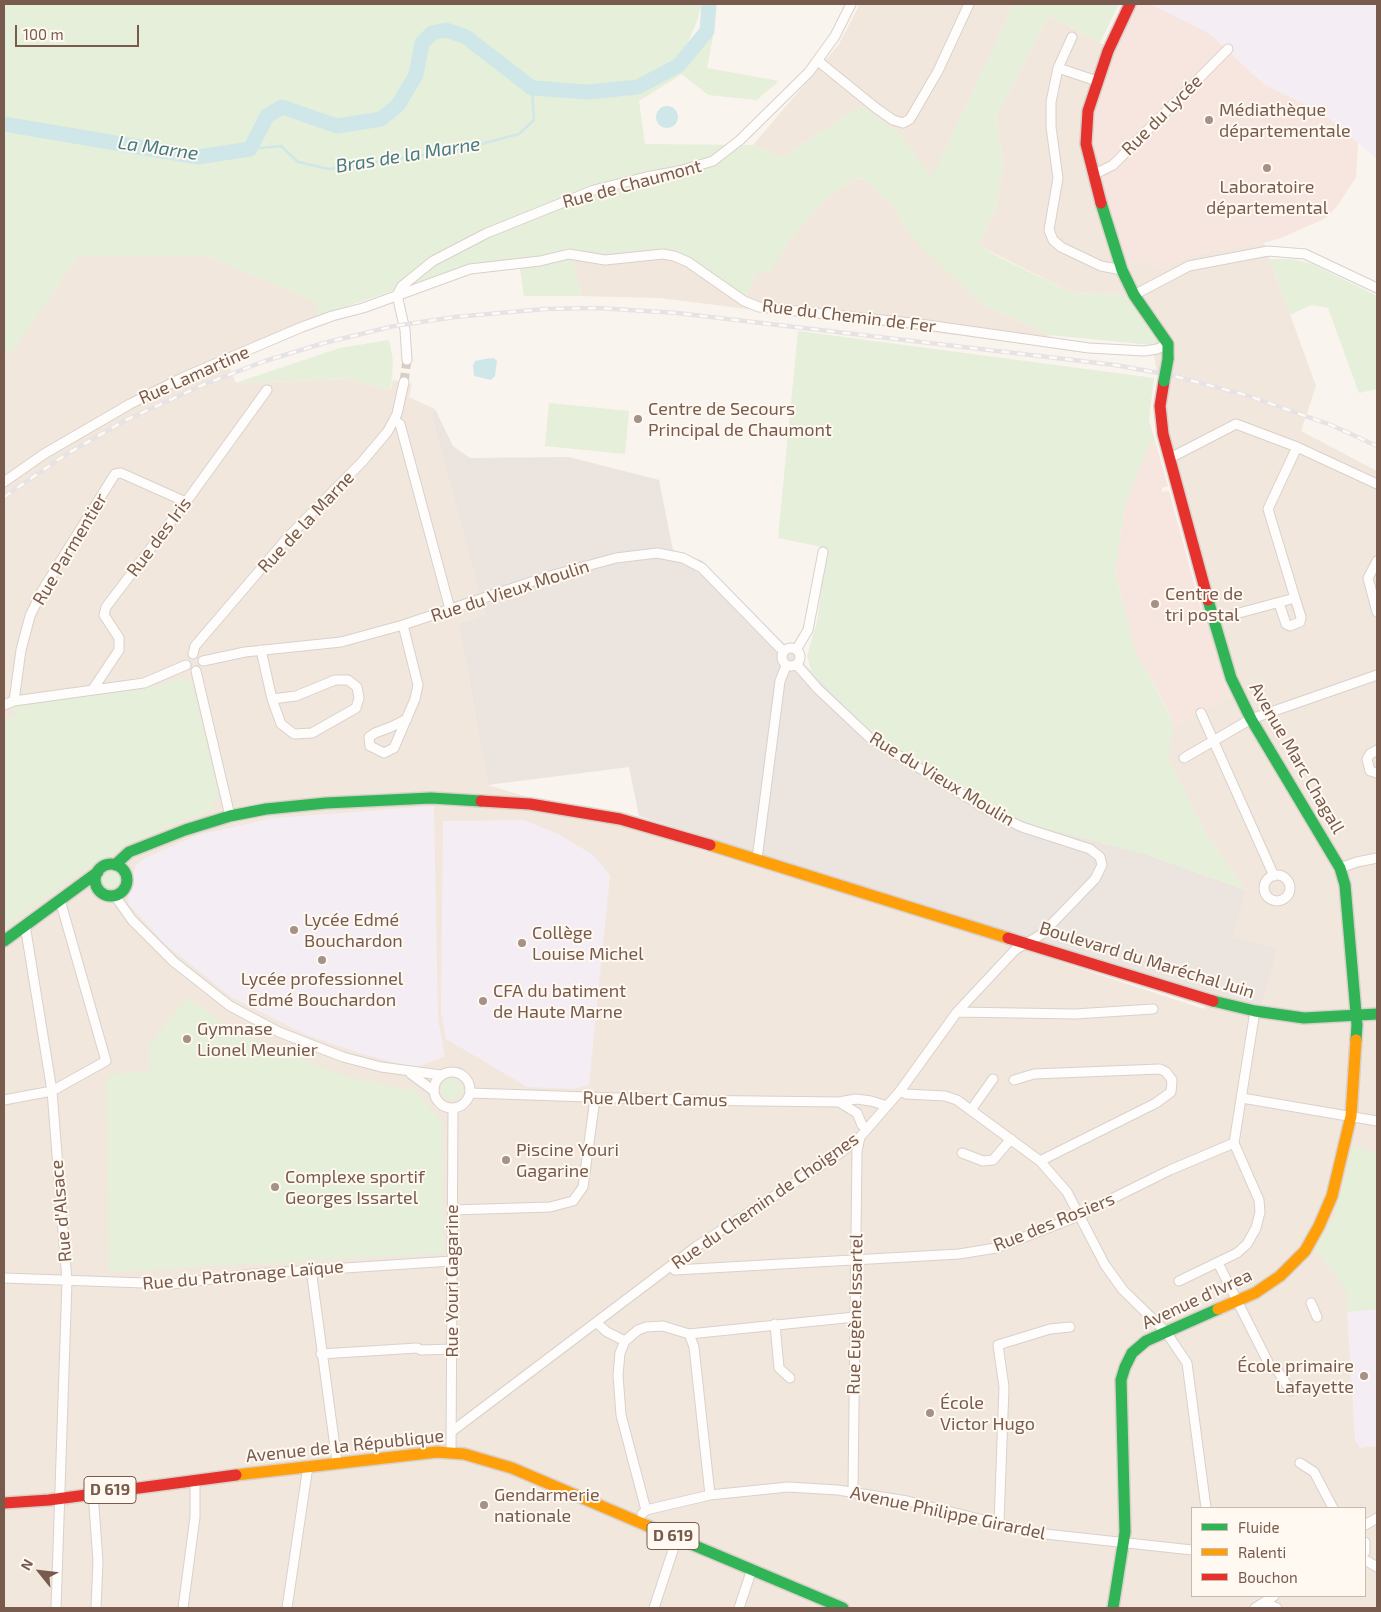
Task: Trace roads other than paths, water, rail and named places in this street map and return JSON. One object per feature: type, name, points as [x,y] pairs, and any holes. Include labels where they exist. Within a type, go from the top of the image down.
[{"type":"street","name":"Rue de Chaumont","points":[[398,295],[402,286],[433,261],[487,232],[594,190],[646,177],[680,172],[714,161],[756,124],[818,61],[835,36],[850,4]]},
{"type":"street","points":[[818,61],[876,108],[893,120],[903,123],[910,119],[938,71],[969,4]]},
{"type":"street","points":[[1130,4],[1108,51],[1097,81],[1088,111],[1086,144],[1093,175],[1122,270],[1134,295],[1168,344]]},
{"type":"street","points":[[1072,37],[1058,68],[1050,102],[1058,178],[1049,222],[1051,236],[1056,243],[1071,253],[1100,266],[1122,270]]},
{"type":"street","name":"Rue du Lycée","points":[[1093,175],[1112,165],[1228,49]]},
{"type":"street","points":[[1058,68],[1097,81]]},
{"type":"street","points":[[1134,295],[1189,266],[1268,251],[1305,254],[1377,288]]},
{"type":"street","name":"Rue du Chemin de Fer","points":[[398,295],[470,269],[540,261],[569,254],[605,260],[663,254],[682,259],[744,301],[759,308],[920,324],[1089,348],[1144,351],[1157,349],[1168,344]]},
{"type":"street","points":[[398,295],[405,330],[407,360]]},
{"type":"street","name":"Rue Lamartine","points":[[4,482],[72,437],[182,378],[302,327],[398,295]]},
{"type":"street","name":"Avenue Marc Chagall","points":[[1168,344],[1168,359],[1160,415],[1213,620],[1231,678],[1251,719],[1340,868],[1345,885],[1356,1016]]},
{"type":"street","name":"Rue de la Marne","points":[[193,654],[195,646],[289,536],[362,462],[394,420],[404,382]]},
{"type":"street","name":"Rue des Iris","points":[[93,689],[119,650],[119,638],[104,615],[106,607],[186,502],[267,390]]},
{"type":"street","points":[[394,420],[400,424],[450,609]]},
{"type":"street","points":[[1170,458],[1236,424],[1296,447],[1377,484]]},
{"type":"street","points":[[1280,603],[1286,624],[1290,626],[1300,622],[1301,617],[1268,508],[1296,447]]},
{"type":"street","name":"Rue Parmentier","points":[[14,701],[21,650],[30,616],[42,590],[115,474],[121,473],[186,502]]},
{"type":"street","points":[[796,650],[808,630],[823,552]]},
{"type":"street","name":"Rue du Vieux Moulin","points":[[203,661],[261,650],[341,642],[403,625],[546,577],[616,558],[657,553],[672,554],[702,568],[784,651]]},
{"type":"street","points":[[1377,560],[1368,578],[1377,612]]},
{"type":"street","points":[[1213,620],[1295,598]]},
{"type":"street","points":[[403,625],[418,685],[415,699],[407,719],[394,748],[384,753],[370,746],[369,737],[375,732],[392,727],[407,719]]},
{"type":"street","points":[[790,648],[796,650],[800,657],[797,665],[786,666],[781,659],[784,651],[790,648]]},
{"type":"street","points":[[261,650],[272,699],[282,724],[294,734],[312,733],[356,708],[359,698],[357,687],[348,680],[335,680],[296,696],[272,699]]},
{"type":"street","points":[[186,665],[187,657],[199,654],[203,661],[202,666],[196,671]]},
{"type":"street","points":[[4,705],[14,701],[144,683],[186,665]]},
{"type":"street","points":[[186,665],[191,670],[196,671]]},
{"type":"street","name":"Rue du Vieux Moulin","points":[[797,665],[818,689],[870,738],[993,813],[1022,827],[1090,849],[1100,857],[1102,865]]},
{"type":"street","points":[[757,859],[780,681],[786,666]]},
{"type":"street","points":[[196,671],[230,816]]},
{"type":"street","points":[[1184,758],[1251,719],[1377,675]]},
{"type":"street","points":[[1200,713],[1274,876]]},
{"type":"street","points":[[1377,750],[1370,754],[1367,759],[1370,770],[1377,773]]},
{"type":"street","name":"Boulevard du Maréchal Juin","points":[[115,865],[129,852],[147,845],[230,816],[266,809],[383,799],[431,798],[492,800],[530,804],[620,819],[757,859],[1208,1000],[1255,1011],[1304,1018],[1377,1014]]},
{"type":"street","points":[[98,872],[95,880],[98,889],[105,895],[115,896],[126,887],[126,874],[134,858],[147,845]]},
{"type":"street","points":[[1340,868],[1377,858]]},
{"type":"street","points":[[4,941],[105,866],[115,865],[126,874]]},
{"type":"street","name":"Rue du Chemin de Choignes","points":[[451,1432],[697,1246],[839,1154],[860,1138],[900,1090],[957,1012],[1026,942],[1042,934],[1096,879],[1102,865]]},
{"type":"street","points":[[75,888],[98,889]]},
{"type":"street","points":[[115,896],[132,920],[174,962],[230,1006],[279,1032],[311,1045],[381,1067],[441,1075],[452,1072],[462,1074],[469,1082],[470,1093],[464,1104],[447,1108],[438,1102],[434,1085],[441,1075]]},
{"type":"street","points":[[4,1100],[52,1091],[106,1061],[60,900]]},
{"type":"street","name":"Rue d'Alsace","points":[[25,925],[52,1091],[68,1282],[56,1608]]},
{"type":"street","points":[[957,1012],[1075,1014],[1153,1008]]},
{"type":"street","points":[[1179,1281],[1237,1253],[1247,1244],[1259,1220],[1259,1200],[1234,1143],[1255,1011]]},
{"type":"street","name":"Avenue d'Ivrea","points":[[1113,1608],[1124,1542],[1121,1380],[1125,1367],[1132,1353],[1152,1338],[1238,1302],[1280,1276],[1304,1251],[1319,1226],[1332,1196],[1351,1116],[1356,1016]]},
{"type":"street","points":[[1014,1080],[1034,1074],[1160,1069],[1166,1072],[1172,1080],[1170,1092],[1156,1103],[1040,1161]]},
{"type":"street","points":[[409,1072],[434,1091]]},
{"type":"street","points":[[971,1110],[994,1079]]},
{"type":"street","points":[[900,1090],[906,1094],[945,1096],[971,1110],[1040,1161],[1067,1192],[1105,1265],[1124,1290],[1166,1332],[1188,1366],[1206,1507]]},
{"type":"street","name":"Rue Albert Camus","points":[[470,1093],[595,1099],[839,1102],[871,1100],[887,1106]]},
{"type":"street","points":[[1242,1098],[1377,1121]]},
{"type":"street","points":[[453,1210],[550,1207],[573,1201],[583,1187],[595,1099]]},
{"type":"street","points":[[856,1113],[861,1100]]},
{"type":"street","points":[[839,1102],[856,1113],[862,1126],[867,1129]]},
{"type":"street","name":"Rue Youri Gagarine","points":[[451,1453],[453,1108]]},
{"type":"street","name":"Rue Eugène Issartel","points":[[853,1491],[857,1151],[860,1138]]},
{"type":"street","points":[[962,1153],[982,1161],[993,1160],[1011,1139]]},
{"type":"street","name":"Rue des Rosiers","points":[[671,1266],[675,1270],[983,1251],[1080,1215],[1170,1170],[1234,1143]]},
{"type":"street","name":"Rue du Patronage Laïque","points":[[4,1278],[68,1282],[172,1284],[311,1270],[452,1260]]},
{"type":"street","points":[[1218,1263],[1271,1368],[1277,1370],[1291,1391]]},
{"type":"street","points":[[311,1270],[337,1462]]},
{"type":"street","points":[[1311,1303],[1317,1317]]},
{"type":"street","points":[[640,1521],[646,1510],[622,1415],[618,1375],[620,1353],[625,1340],[638,1330],[646,1327],[663,1326],[690,1334],[855,1317]]},
{"type":"street","points":[[597,1323],[612,1335],[625,1340]]},
{"type":"street","points":[[775,1324],[779,1368],[790,1378]]},
{"type":"street","points":[[999,1524],[1004,1387],[998,1346],[1050,1329],[1070,1327]]},
{"type":"street","points":[[690,1334],[694,1347],[710,1495]]},
{"type":"street","points":[[322,1354],[417,1348],[420,1350],[452,1349]]},
{"type":"street","name":"Avenue de la République","points":[[61,1499],[94,1492],[337,1462],[451,1453],[494,1461],[512,1468],[843,1608]]},
{"type":"street","points":[[1300,1462],[1314,1472],[1332,1507]]},
{"type":"street","points":[[287,1608],[308,1466]]},
{"type":"street","points":[[183,1608],[195,1517],[195,1480]]},
{"type":"street","name":"Avenue Philippe Girardel","points":[[646,1510],[710,1495],[788,1487],[853,1491],[907,1501],[1036,1533],[1191,1550]]},
{"type":"street","points":[[94,1492],[98,1561],[96,1608]]},
{"type":"street","name":"D 619","points":[[4,1503],[61,1499]]},
{"type":"street","points":[[1366,1524],[1377,1518]]},
{"type":"street","points":[[654,1608],[677,1538]]},
{"type":"street","points":[[1366,1561],[1377,1567]]},
{"type":"street","points":[[738,1608],[752,1569]]},
{"type":"street","points":[[1255,1608],[1272,1597]]},
{"type":"street","points":[[1264,1602],[1277,1608]]},
{"type":"water","points":[[667,106],[677,113],[678,117],[671,127],[667,128],[657,121],[656,117],[663,107]]},
{"type":"water","points":[[494,358],[497,361],[495,376],[491,380],[474,376],[473,366],[475,361]]},
{"type":"waterway","name":"La Marne","points":[[4,124],[198,157],[250,149],[267,116],[282,107],[337,126],[381,119],[398,105],[416,75],[422,43],[432,33],[446,30],[466,37],[532,88],[588,92],[638,87],[679,65],[707,31],[709,4]]},
{"type":"waterway","name":"Bras de la Marne","points":[[250,149],[281,146],[298,162],[329,169],[458,150],[519,134],[534,120],[532,88]]},
{"type":"tunnel","points":[[404,382],[407,360]]},
{"type":"railway","points":[[4,497],[65,455],[126,420],[205,384],[265,361],[324,343],[394,326],[455,317],[545,309],[598,308],[677,313],[1115,365],[1170,375],[1246,395],[1331,425],[1377,446]]},
{"type":"place","name":"Médiathèque départementale","points":[[1209,120]]},
{"type":"place","name":"Laboratoire départemental","points":[[1267,168]]},
{"type":"place","name":"Centre de Secours Principal de Chaumont","points":[[638,419]]},
{"type":"place","name":"Centre de tri postal","points":[[1155,604]]},
{"type":"place","name":"Lycée Edmé Bouchardon","points":[[294,930]]},
{"type":"place","name":"Collège Louise Michel","points":[[522,943]]},
{"type":"place","name":"Lycée professionnel Edmé Bouchardon","points":[[322,960]]},
{"type":"place","name":"CFA du batiment de Haute Marne","points":[[483,1001]]},
{"type":"place","name":"Gymnase Lionel Meunier","points":[[187,1039]]},
{"type":"place","name":"Piscine Youri Gagarine","points":[[506,1160]]},
{"type":"place","name":"Complexe sportif Georges Issartel","points":[[275,1187]]},
{"type":"place","name":"École primaire Lafayette","points":[[1364,1376]]},
{"type":"place","name":"École Victor Hugo","points":[[930,1413]]},
{"type":"place","name":"Gendarmerie nationale","points":[[484,1505]]}]
